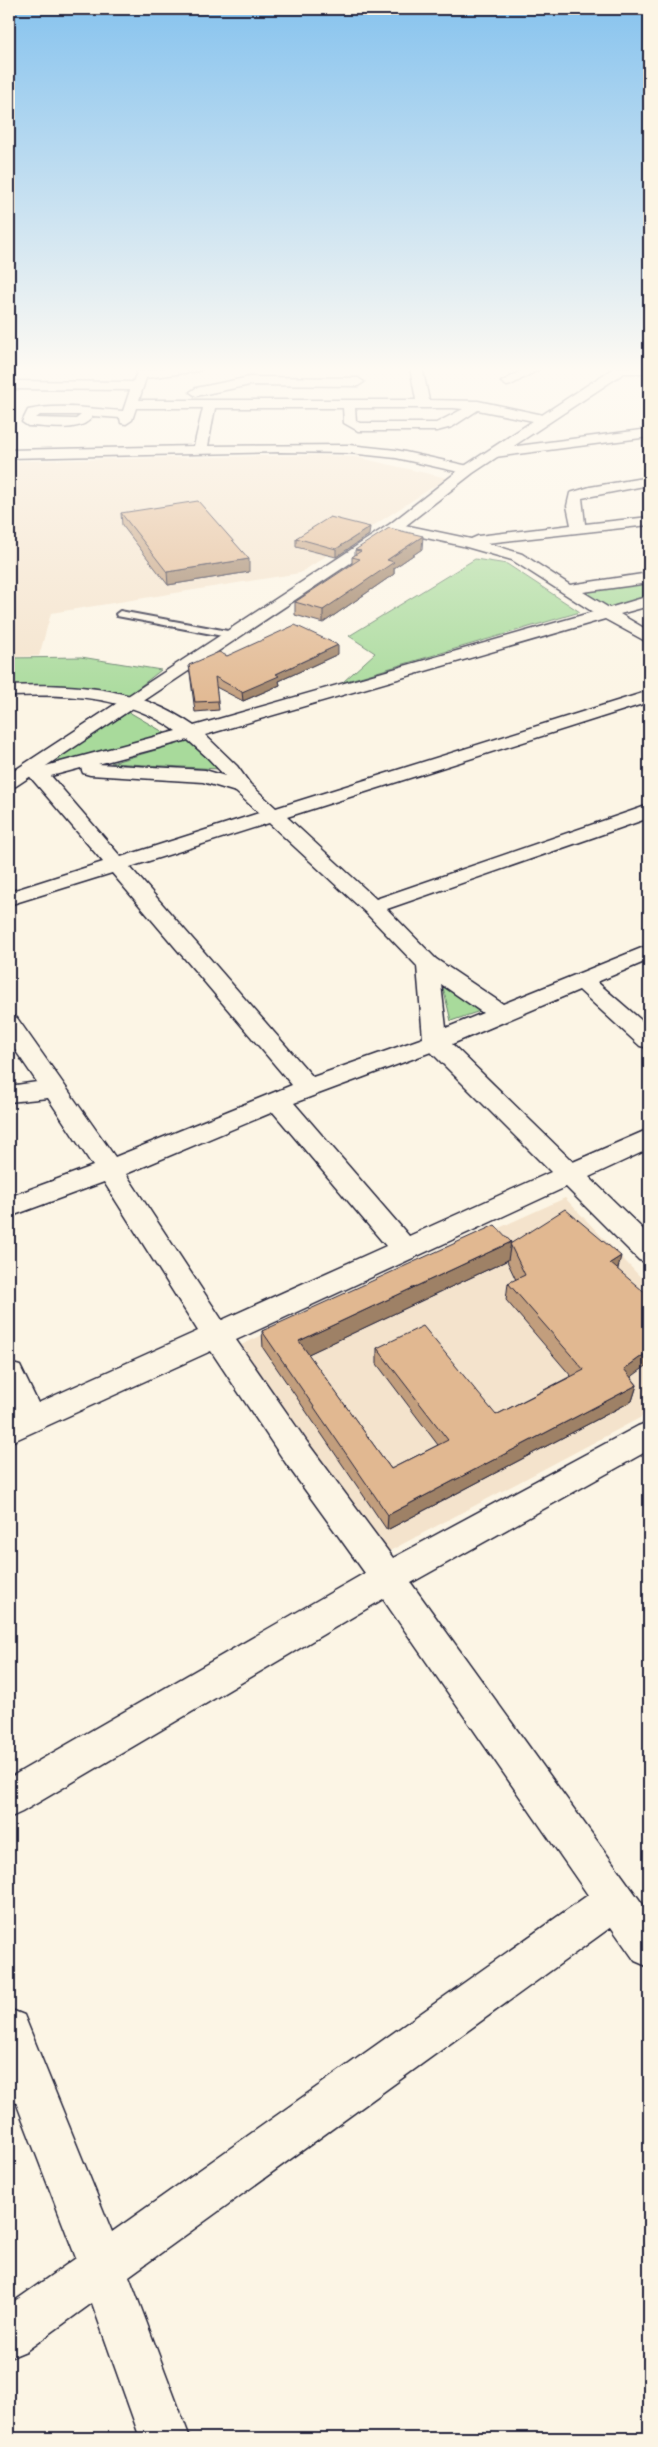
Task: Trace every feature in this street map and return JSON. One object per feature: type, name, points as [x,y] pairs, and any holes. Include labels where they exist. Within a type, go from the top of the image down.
[{"type":"street","points":[[9,782],[35,771],[133,701],[395,527],[454,481]]},
{"type":"street","points":[[579,529],[574,506],[575,496],[590,491],[648,481]]},
{"type":"street","points":[[466,542],[649,521]]},
{"type":"street","points":[[395,527],[466,542],[517,557],[538,569],[567,590],[649,638]]},
{"type":"street","points":[[567,590],[649,578]]},
{"type":"street","points":[[61,769],[649,601]]},
{"type":"street","points":[[9,691],[52,690],[97,693],[133,701],[191,733],[230,767],[243,788],[373,907],[428,964],[500,1013]]},
{"type":"street","points":[[9,899],[649,696]]},
{"type":"street","points":[[35,771],[61,769],[146,771],[205,776],[243,788]]},
{"type":"street","points":[[35,771],[308,1088]]},
{"type":"street","points":[[373,907],[649,811]]},
{"type":"street","points":[[9,1207],[110,1170],[277,1100],[435,1042],[500,1013],[649,952]]},
{"type":"street","points":[[428,964],[435,1042],[649,1252]]},
{"type":"street","points":[[581,980],[649,1040]]},
{"type":"street","points":[[9,1023],[110,1170],[217,1336],[296,1452],[388,1578],[649,1947]]},
{"type":"street","points":[[9,1094],[54,1089]]},
{"type":"street","points":[[277,1100],[405,1250]]},
{"type":"street","points":[[9,1375],[20,1425],[405,1250],[568,1173],[649,1138]]},
{"type":"street","points":[[9,1799],[388,1578],[649,1435]]},
{"type":"street","points":[[9,2334],[616,1899]]},
{"type":"street","points":[[9,2030],[103,2268],[166,2438]]},
{"type":"lane","points":[[120,614],[233,635]]},
{"type":"shaded area","points":[[9,481],[442,481],[300,573],[51,613],[39,656],[9,657]]},
{"type":"shaded area","points":[[565,1198],[649,1286],[649,1413],[382,1555],[241,1345]]},
{"type":"green space","points":[[475,559],[507,564],[580,612],[343,682],[375,653],[349,636]]},
{"type":"green space","points":[[649,582],[649,596],[606,608],[580,591]]},
{"type":"green space","points":[[81,657],[161,670],[128,696],[64,686],[9,687],[9,658]]},
{"type":"green space","points":[[129,712],[165,733],[61,765],[52,762]]},
{"type":"green space","points":[[187,741],[219,769],[111,763]]},
{"type":"green space","points":[[441,979],[480,1011],[451,1021]]},
{"type":"building","points":[[198,501],[249,559],[167,572],[121,513]]},
{"type":"building","points":[[330,517],[370,527],[336,549],[296,538]]},
{"type":"building","points":[[389,528],[423,536],[387,560],[394,562],[323,610],[295,602],[360,559],[352,557],[361,551],[355,550]]},
{"type":"building","points":[[295,625],[338,645],[276,674],[279,676],[242,692],[215,677],[218,701],[195,702],[189,665],[219,652],[227,656]]},
{"type":"building","points":[[565,1209],[621,1256],[610,1263],[649,1296],[649,1351],[624,1369],[637,1385],[388,1515],[262,1331],[495,1225],[511,1242],[299,1341],[391,1469],[448,1440],[377,1348],[423,1326],[496,1415],[584,1370],[508,1283],[525,1275],[510,1244]]}]
